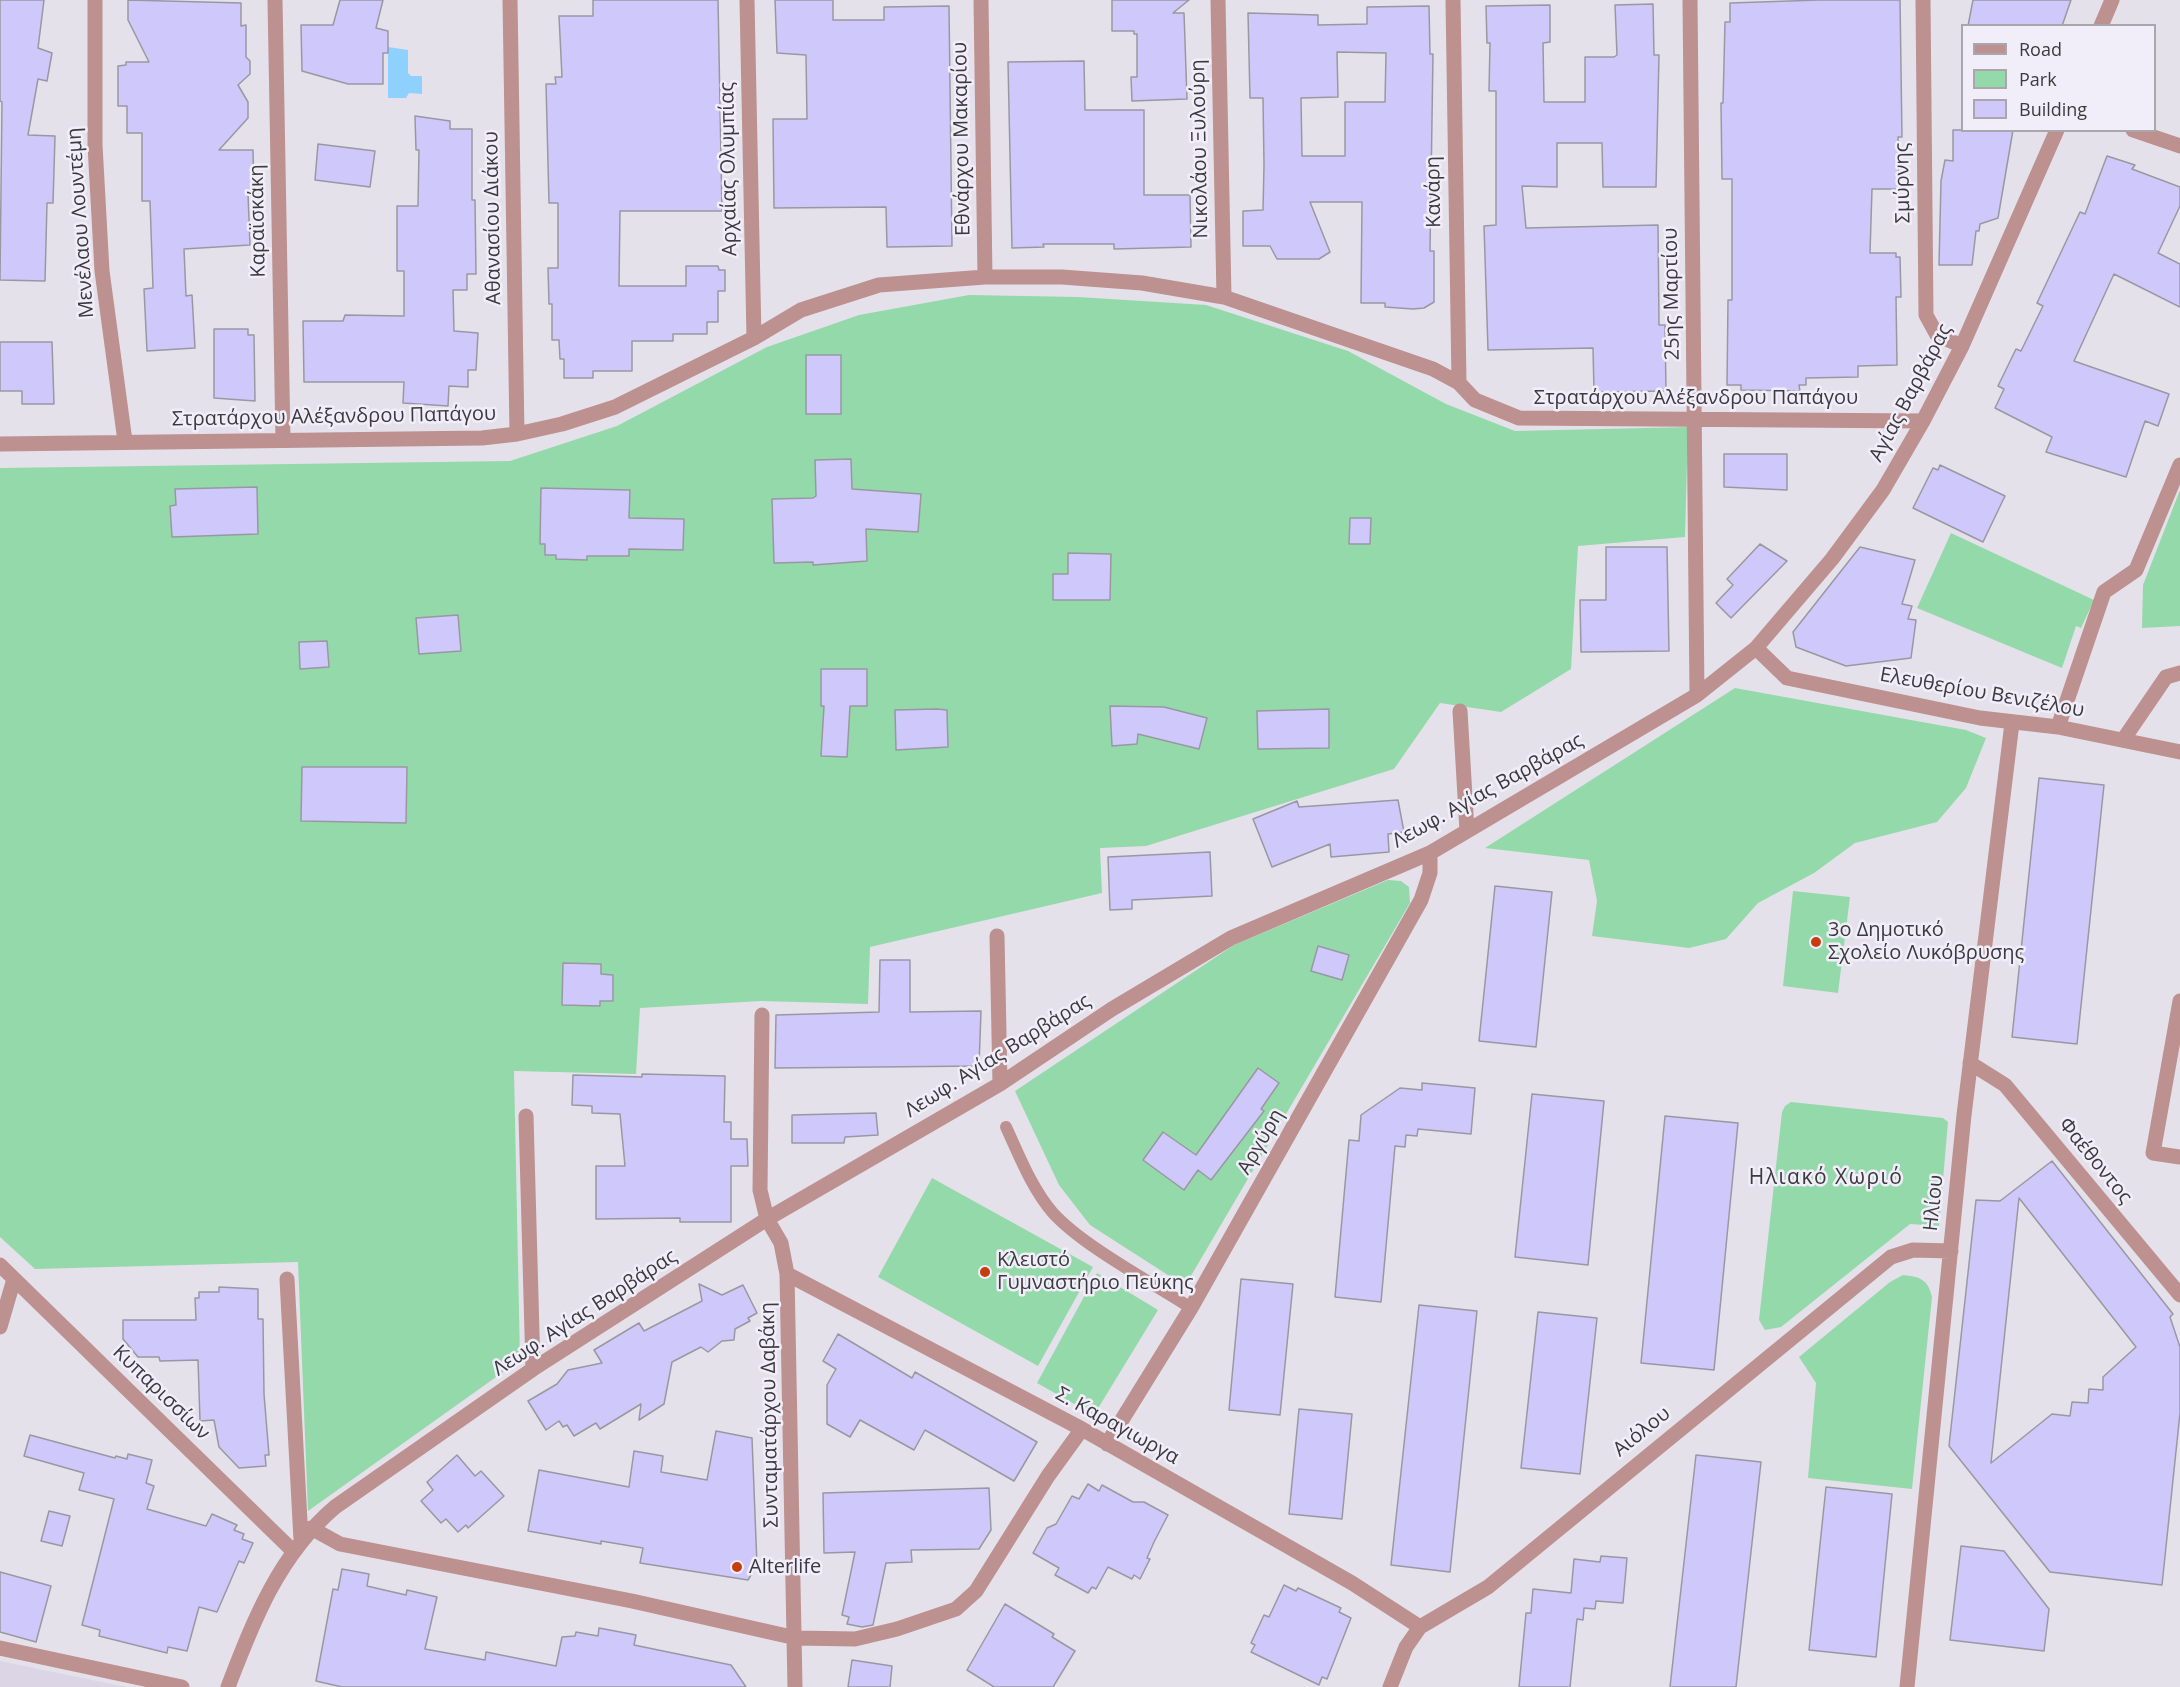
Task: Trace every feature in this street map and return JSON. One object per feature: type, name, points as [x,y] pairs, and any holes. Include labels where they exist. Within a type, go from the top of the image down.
[{"type":"street","name":"Μενέλαου Λουντέμη","points":[[95,0],[95,145],[102,271],[125,441]]},
{"type":"street","name":"Καραϊσκάκη","points":[[274,0],[283,440]]},
{"type":"street","name":"Αθανασίου Διάκου","points":[[510,0],[517,434]]},
{"type":"street","name":"Αρχαίας Ολυμπίας","points":[[747,0],[754,338]]},
{"type":"street","name":"Εθνάρχου Μακαρίου","points":[[981,0],[985,277]]},
{"type":"street","name":"Νικολάου Ξυλούρη","points":[[1218,0],[1224,297]]},
{"type":"street","name":"Κανάρη","points":[[1453,0],[1459,383]]},
{"type":"street","name":"25ης Μαρτίου","points":[[1690,0],[1697,695]]},
{"type":"street","name":"Σμύρνης","points":[[1923,0],[1926,315],[1937,335],[1962,346]]},
{"type":"street","points":[[2102,24],[2112,0]]},
{"type":"street","name":"Αγίας Βαρβάρας","points":[[1756,648],[1833,559],[1882,490],[1923,421],[1962,346],[2056,132]]},
{"type":"street","points":[[2139,132],[2180,146]]},
{"type":"street","name":"Στρατάρχου Αλέξανδρου Παπάγου","points":[[0,444],[482,438],[517,434],[562,424],[615,407],[754,338],[801,310],[879,285],[985,277],[1062,277],[1142,283],[1224,297],[1433,369],[1459,383],[1475,400],[1519,418],[1923,421]]},
{"type":"street","points":[[2058,727],[2104,592],[2136,570],[2180,465]]},
{"type":"street","name":"Λεωφ. Αγίας Βαρβάρας","points":[[301,1540],[335,1507],[533,1369],[767,1219],[1000,1084],[1112,1009],[1231,938],[1430,853],[1697,695],[1756,648]]},
{"type":"street","name":"Ελευθερίου Βενιζέλου","points":[[1756,648],[1787,678],[2012,723],[2058,727],[2180,752]]},
{"type":"street","points":[[2123,740],[2166,676],[2180,673]]},
{"type":"street","points":[[1460,711],[1467,831]]},
{"type":"street","name":"Ηλίου","points":[[1906,1687],[1970,1063],[2012,723]]},
{"type":"street","name":"Αργύρη","points":[[1107,1444],[1191,1308],[1422,900],[1430,873],[1430,853]]},
{"type":"street","points":[[997,936],[1000,1084]]},
{"type":"street","points":[[2180,1001],[2153,1153],[2180,1157]]},
{"type":"street","name":"Συνταματάρχου Δαβάκη","points":[[762,1015],[760,1190],[767,1219],[781,1243],[788,1274],[796,1638],[795,1687]]},
{"type":"street","name":"Φαέθοντος","points":[[1970,1063],[2005,1085],[2180,1295]]},
{"type":"street","points":[[526,1116],[533,1369]]},
{"type":"street","name":"Αιόλου","points":[[1390,1687],[1406,1647],[1420,1627],[1488,1587],[1891,1257],[1913,1250],[1951,1251]]},
{"type":"street","name":"Κυπαρισσίων","points":[[0,1265],[301,1540],[340,1544],[632,1601],[796,1638],[855,1639],[897,1629],[956,1609],[976,1591],[1047,1476],[1082,1429]]},
{"type":"street","name":"Σ. Καραγιωργα","points":[[788,1274],[1082,1429],[1352,1583],[1420,1627]]},
{"type":"street","points":[[0,1327],[14,1279]]},
{"type":"street","points":[[228,1687],[256,1615],[301,1540],[287,1279]]},
{"type":"street","points":[[0,1648],[182,1687]]},
{"type":"lane","points":[[1006,1127],[1029,1174],[1053,1212],[1085,1239],[1191,1308]]},
{"type":"shaded area","points":[[0,1661],[126,1687],[0,1687]]},
{"type":"green space","points":[[969,295],[1078,297],[1206,305],[1348,351],[1446,404],[1515,431],[1688,427],[1685,537],[1578,546],[1571,669],[1501,712],[1440,703],[1394,769],[1146,846],[1100,848],[1102,893],[870,947],[868,1004],[761,1001],[640,1008],[636,1074],[514,1071],[520,1360],[308,1511],[298,1262],[35,1269],[0,1237],[0,468],[510,461],[617,426],[767,347],[859,315]]},
{"type":"green space","points":[[2180,490],[2180,626],[2142,628],[2143,585]]},
{"type":"green space","points":[[1951,533],[2094,600],[2081,628],[2076,626],[2062,668],[1917,608]]},
{"type":"green space","points":[[1735,688],[1966,730],[1986,738],[1966,788],[1937,822],[1855,843],[1814,873],[1758,903],[1726,939],[1689,948],[1592,936],[1597,901],[1589,860],[1485,848]]},
{"type":"green space","points":[[1388,880],[1401,881],[1409,887],[1410,903],[1185,1286],[1090,1225],[1059,1185],[1015,1091],[1234,945]]},
{"type":"green space","name":"3ο Δημοτικό Σχολείο Λυκόβρυσης","points":[[1793,891],[1850,897],[1838,993],[1783,986]]},
{"type":"green space","points":[[1791,1102],[1943,1118],[1948,1122],[1939,1226],[1910,1224],[1781,1327],[1765,1330],[1759,1320],[1782,1112]]},
{"type":"green space","name":"Κλειστό Γυμναστήριο Πεύκης","points":[[932,1178],[1093,1267],[1038,1366],[878,1277]]},
{"type":"green space","points":[[1097,1273],[1158,1310],[1094,1415],[1037,1383]]},
{"type":"green space","points":[[1903,1275],[1926,1283],[1932,1297],[1912,1489],[1808,1478],[1816,1383],[1799,1357],[1890,1282]]},
{"type":"water","points":[[388,47],[408,50],[408,73],[411,76],[422,76],[422,94],[409,93],[406,98],[388,98]]},
{"type":"building","points":[[0,0],[44,0],[38,48],[52,53],[47,81],[38,79],[28,135],[55,136],[53,203],[47,203],[45,281],[0,280],[2,102],[0,101]]},
{"type":"building","points":[[128,0],[241,3],[241,26],[246,25],[246,57],[250,61],[250,74],[238,85],[248,102],[248,118],[219,150],[253,150],[254,194],[248,194],[250,245],[184,249],[186,296],[192,295],[195,348],[147,351],[144,289],[153,288],[150,201],[142,201],[142,133],[127,133],[127,106],[118,106],[118,66],[126,65],[126,62],[149,62],[128,20]]},
{"type":"building","points":[[340,0],[383,0],[376,28],[388,31],[388,53],[383,53],[383,84],[348,84],[302,71],[301,25],[333,25]]},
{"type":"building","points":[[593,0],[718,0],[722,211],[620,211],[619,286],[686,286],[686,266],[718,266],[719,270],[725,270],[725,291],[718,291],[718,322],[707,322],[707,334],[673,334],[673,341],[632,341],[632,371],[593,371],[593,378],[564,378],[564,359],[560,359],[559,340],[552,340],[552,304],[549,304],[548,268],[558,268],[558,203],[549,203],[546,84],[556,84],[555,77],[562,77],[559,16],[593,16]]},
{"type":"building","points":[[775,0],[833,0],[833,20],[884,20],[884,7],[949,6],[952,246],[887,247],[886,207],[774,208],[773,119],[807,119],[806,55],[777,53]]},
{"type":"building","points":[[1112,0],[1189,0],[1173,13],[1184,13],[1187,99],[1132,101],[1131,77],[1137,77],[1137,34],[1134,34],[1134,31],[1112,31]]},
{"type":"building","points":[[1900,0],[1902,137],[1898,137],[1899,189],[1872,189],[1870,253],[1896,253],[1896,257],[1900,257],[1901,297],[1896,297],[1897,365],[1858,366],[1858,377],[1806,378],[1806,385],[1799,385],[1800,391],[1741,390],[1741,385],[1727,385],[1728,300],[1732,300],[1732,179],[1722,179],[1721,103],[1723,103],[1725,22],[1730,22],[1730,3]]},
{"type":"building","points":[[1973,0],[2071,0],[2063,24],[1968,24]]},
{"type":"building","points":[[1653,4],[1654,55],[1659,55],[1656,187],[1603,187],[1602,143],[1557,143],[1557,187],[1522,186],[1526,228],[1658,225],[1659,325],[1665,325],[1666,391],[1594,392],[1593,348],[1488,350],[1484,226],[1496,225],[1496,91],[1489,91],[1490,43],[1487,43],[1486,6],[1550,5],[1550,42],[1543,43],[1544,102],[1585,102],[1585,57],[1614,57],[1617,55],[1615,5]]},
{"type":"building","points":[[1429,6],[1430,54],[1433,54],[1430,251],[1434,251],[1434,302],[1424,308],[1385,307],[1385,303],[1361,303],[1362,202],[1310,202],[1330,252],[1319,259],[1277,259],[1270,246],[1243,246],[1243,211],[1263,210],[1264,165],[1263,98],[1250,98],[1248,13],[1318,15],[1318,25],[1367,24],[1367,7]],"holes":[[[1337,52],[1386,53],[1385,102],[1345,102],[1345,156],[1302,156],[1301,98],[1338,97]]]},
{"type":"building","points":[[1084,61],[1085,110],[1144,110],[1144,195],[1190,195],[1191,247],[1114,249],[1114,244],[1043,244],[1044,247],[1012,248],[1008,62]]},
{"type":"building","points":[[415,116],[450,121],[450,129],[472,129],[472,200],[475,200],[476,274],[467,274],[467,290],[453,290],[454,331],[478,333],[476,370],[468,370],[468,387],[449,386],[448,406],[403,403],[404,382],[304,382],[303,321],[343,321],[345,315],[404,316],[404,271],[397,271],[397,206],[418,206],[419,150],[416,150]]},
{"type":"building","points":[[1953,130],[2013,132],[1998,218],[1980,224],[1979,231],[1976,231],[1972,265],[1939,265],[1941,181],[1945,160],[1953,161]]},
{"type":"building","points":[[318,144],[375,151],[370,187],[315,180]]},
{"type":"building","points":[[2107,156],[2135,165],[2132,169],[2180,187],[2180,206],[2158,253],[2180,264],[2180,307],[2114,274],[2074,361],[2169,394],[2158,426],[2145,421],[2126,477],[2046,452],[2052,437],[1995,408],[2004,389],[1998,386],[2016,349],[2021,351],[2043,306],[2037,303],[2080,212],[2085,214]]},
{"type":"building","points":[[214,329],[248,329],[248,335],[254,335],[255,401],[214,398]]},
{"type":"building","points":[[0,342],[52,342],[54,404],[22,404],[22,391],[0,391]]},
{"type":"building","points":[[806,355],[841,355],[841,414],[806,414]]},
{"type":"building","points":[[1724,454],[1787,454],[1787,490],[1724,487]]},
{"type":"building","points":[[851,459],[852,489],[921,494],[918,532],[866,529],[867,561],[813,565],[813,562],[774,563],[772,499],[813,498],[816,496],[815,460]]},
{"type":"building","points":[[1940,465],[2005,496],[1983,542],[1913,508],[1933,468],[1938,470]]},
{"type":"building","points":[[257,487],[258,534],[172,537],[170,506],[176,505],[175,489]]},
{"type":"building","points":[[541,488],[630,490],[629,518],[684,519],[683,550],[629,549],[629,556],[587,556],[587,560],[556,559],[556,555],[545,555],[545,544],[540,544]]},
{"type":"building","points":[[1350,518],[1371,518],[1370,544],[1349,544]]},
{"type":"building","points":[[1760,544],[1787,561],[1731,618],[1716,603],[1733,585],[1727,579]]},
{"type":"building","points":[[1606,547],[1667,547],[1669,651],[1581,652],[1580,600],[1606,600]]},
{"type":"building","points":[[1860,547],[1915,560],[1902,604],[1912,606],[1908,619],[1916,620],[1911,658],[1846,666],[1796,647],[1793,632]]},
{"type":"building","points":[[1068,553],[1111,554],[1110,600],[1053,600],[1053,574],[1068,574]]},
{"type":"building","points":[[458,615],[461,651],[419,654],[416,618]]},
{"type":"building","points":[[327,641],[329,667],[300,669],[299,642]]},
{"type":"building","points":[[821,669],[867,669],[867,706],[850,706],[847,757],[821,756],[824,706],[821,706]]},
{"type":"building","points":[[1110,706],[1164,707],[1207,718],[1199,749],[1138,734],[1137,744],[1112,746]]},
{"type":"building","points":[[1329,709],[1329,748],[1258,749],[1257,711]]},
{"type":"building","points":[[895,710],[947,710],[948,747],[896,750]]},
{"type":"building","points":[[302,767],[407,767],[406,823],[301,821]]},
{"type":"building","points":[[2039,778],[2104,785],[2077,1044],[2012,1037]]},
{"type":"building","points":[[1398,800],[1404,832],[1388,834],[1389,852],[1331,857],[1330,844],[1272,867],[1253,819],[1297,801],[1299,807]]},
{"type":"building","points":[[1210,852],[1212,896],[1132,900],[1132,909],[1110,910],[1108,857]]},
{"type":"building","points":[[1495,886],[1552,892],[1536,1047],[1479,1041]]},
{"type":"building","points":[[1318,946],[1349,955],[1342,980],[1311,971]]},
{"type":"building","points":[[880,960],[910,960],[910,1012],[981,1011],[979,1066],[775,1068],[776,1015],[879,1012]]},
{"type":"building","points":[[563,963],[601,964],[601,974],[613,975],[613,1001],[600,1001],[600,1006],[562,1005]]},
{"type":"building","points":[[1258,1068],[1279,1083],[1261,1109],[1264,1111],[1211,1180],[1198,1170],[1184,1190],[1143,1160],[1163,1132],[1196,1155]]},
{"type":"building","points":[[642,1074],[725,1076],[724,1122],[731,1122],[731,1139],[747,1139],[748,1166],[731,1166],[731,1222],[680,1222],[680,1218],[596,1219],[596,1166],[625,1166],[620,1114],[592,1113],[592,1106],[572,1105],[573,1075],[642,1077]]},
{"type":"building","points":[[1422,1083],[1475,1088],[1471,1134],[1418,1129],[1417,1136],[1406,1135],[1405,1147],[1395,1146],[1381,1302],[1335,1297],[1349,1140],[1359,1141],[1361,1115],[1400,1088],[1422,1090]]},
{"type":"building","points":[[1532,1094],[1604,1101],[1588,1265],[1515,1257]]},
{"type":"building","points":[[876,1113],[878,1135],[845,1137],[844,1143],[792,1143],[792,1115]]},
{"type":"building","points":[[1665,1116],[1738,1123],[1714,1370],[1641,1363]]},
{"type":"building","points":[[2052,1161],[2173,1314],[2170,1317],[2180,1347],[2180,1413],[2162,1585],[2050,1572],[1949,1446],[1976,1200],[2000,1201]],"holes":[[[2019,1198],[2136,1347],[2103,1377],[2103,1390],[2089,1389],[2088,1403],[2072,1402],[2070,1416],[2052,1414],[1991,1463]]]},
{"type":"building","points":[[1241,1279],[1293,1284],[1280,1415],[1229,1410]]},
{"type":"building","points":[[699,1284],[722,1295],[743,1285],[757,1313],[748,1318],[750,1321],[735,1329],[734,1340],[722,1341],[708,1352],[701,1347],[672,1362],[664,1404],[639,1420],[641,1404],[600,1429],[596,1423],[574,1436],[567,1425],[563,1427],[559,1421],[546,1430],[528,1401],[557,1384],[568,1370],[602,1363],[594,1350],[639,1323],[644,1331],[702,1301]]},
{"type":"building","points":[[219,1287],[258,1289],[258,1319],[263,1319],[264,1394],[269,1455],[265,1455],[266,1466],[239,1468],[219,1447],[214,1420],[200,1421],[198,1360],[160,1361],[159,1357],[138,1357],[123,1339],[123,1320],[196,1320],[195,1298],[199,1298],[199,1292],[219,1292]]},
{"type":"building","points":[[1419,1305],[1477,1311],[1450,1572],[1391,1565]]},
{"type":"building","points":[[1538,1312],[1597,1318],[1580,1474],[1521,1468]]},
{"type":"building","points":[[838,1334],[912,1378],[915,1372],[1037,1442],[1014,1481],[925,1430],[914,1450],[860,1420],[850,1437],[827,1424],[827,1385],[836,1369],[823,1361]]},
{"type":"building","points":[[1299,1409],[1352,1414],[1342,1519],[1289,1514]]},
{"type":"building","points":[[716,1431],[752,1438],[757,1565],[748,1580],[640,1563],[643,1548],[601,1541],[601,1544],[528,1531],[539,1470],[629,1487],[634,1451],[663,1456],[661,1472],[707,1480]]},
{"type":"building","points":[[30,1435],[115,1458],[116,1456],[127,1459],[128,1454],[152,1460],[146,1483],[154,1486],[147,1509],[206,1526],[212,1514],[237,1525],[234,1530],[244,1534],[242,1539],[253,1543],[244,1563],[239,1561],[217,1612],[199,1607],[187,1651],[168,1647],[167,1653],[99,1636],[100,1630],[82,1625],[114,1499],[79,1490],[84,1473],[24,1456]]},
{"type":"building","points":[[457,1455],[475,1476],[481,1471],[504,1496],[468,1528],[466,1525],[458,1532],[446,1519],[441,1523],[421,1501],[433,1490],[427,1482]]},
{"type":"building","points":[[1696,1455],[1761,1462],[1736,1687],[1670,1687]]},
{"type":"building","points":[[1088,1484],[1099,1491],[1102,1485],[1133,1502],[1144,1502],[1168,1515],[1147,1558],[1150,1559],[1140,1579],[1134,1575],[1132,1579],[1108,1567],[1096,1589],[1092,1587],[1088,1593],[1055,1575],[1059,1568],[1033,1553],[1047,1528],[1056,1524],[1072,1496],[1079,1499]]},
{"type":"building","points":[[1826,1487],[1892,1494],[1876,1657],[1809,1650]]},
{"type":"building","points":[[989,1488],[991,1530],[979,1549],[911,1550],[912,1562],[886,1563],[873,1625],[862,1627],[847,1624],[849,1617],[842,1615],[855,1552],[824,1553],[823,1493]]},
{"type":"building","points":[[49,1511],[70,1516],[62,1546],[41,1541]]},
{"type":"building","points":[[1961,1546],[2004,1551],[2049,1609],[2044,1651],[1950,1640]]},
{"type":"building","points":[[1601,1556],[1627,1558],[1623,1603],[1596,1601],[1595,1609],[1584,1608],[1583,1620],[1577,1619],[1570,1687],[1519,1687],[1526,1613],[1531,1613],[1533,1589],[1571,1593],[1574,1559],[1600,1562]]},
{"type":"building","points":[[342,1569],[369,1574],[367,1586],[406,1595],[407,1590],[437,1597],[425,1649],[485,1660],[486,1652],[556,1666],[562,1637],[575,1636],[576,1632],[598,1636],[599,1628],[636,1635],[634,1645],[731,1665],[746,1687],[342,1687],[316,1681],[333,1589],[338,1590]]},
{"type":"building","points":[[0,1572],[51,1586],[36,1642],[0,1632]]},
{"type":"building","points":[[1284,1585],[1296,1591],[1298,1588],[1341,1608],[1339,1612],[1351,1618],[1327,1679],[1322,1677],[1319,1685],[1251,1652],[1255,1645],[1251,1643],[1264,1615],[1269,1617]]},
{"type":"building","points":[[1005,1604],[1054,1634],[1052,1637],[1075,1651],[1053,1687],[994,1687],[967,1670]]},
{"type":"building","points":[[852,1660],[892,1666],[890,1687],[848,1687]]},
{"type":"place","name":"3ο Δημοτικό Σχολείο Λυκόβρυσης","points":[[1816,942]]},
{"type":"place","name":"Κλειστό Γυμναστήριο Πεύκης","points":[[985,1272]]},
{"type":"place","name":"Alterlife","points":[[737,1567]]},
{"type":"district","name":"Ηλιακό Χωριό","points":[[1826,1178]]}]
